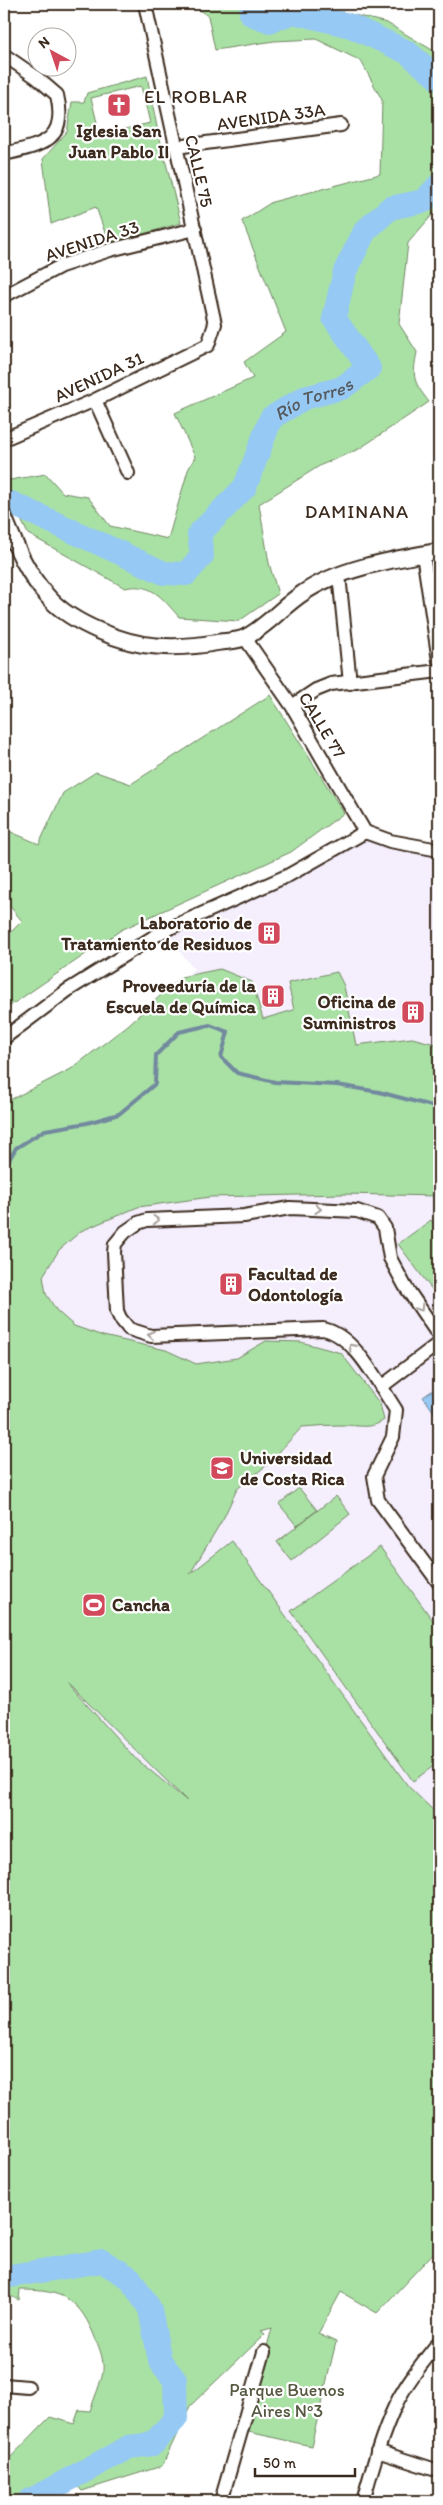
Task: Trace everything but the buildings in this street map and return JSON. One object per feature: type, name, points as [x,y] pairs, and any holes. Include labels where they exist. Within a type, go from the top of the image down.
[{"type":"street","name":"CALLE 75","points":[[145,4],[215,324],[208,346]]},
{"type":"street","points":[[4,56],[36,77],[57,95],[60,119],[55,134],[40,146],[4,154]]},
{"type":"street","name":"AVENIDA 33A","points":[[176,147],[340,125]]},
{"type":"street","name":"AVENIDA 33","points":[[4,296],[62,266],[110,250],[195,229]]},
{"type":"street","name":"AVENIDA 31","points":[[4,439],[95,400],[208,346]]},
{"type":"street","points":[[95,400],[128,473]]},
{"type":"street","points":[[4,517],[20,556],[50,600],[70,616],[92,627],[154,646],[198,646],[245,638],[302,594],[323,581],[339,575],[439,551]]},
{"type":"street","points":[[423,554],[439,661]]},
{"type":"street","points":[[339,575],[350,683]]},
{"type":"street","name":"CALLE 77","points":[[245,638],[292,706],[365,832]]},
{"type":"street","points":[[292,706],[316,690],[330,684],[439,671]]},
{"type":"street","points":[[4,1038],[68,990],[164,931],[289,875],[365,832],[390,841],[439,850]]},
{"type":"street","points":[[439,1336],[405,1286],[390,1258],[385,1228],[378,1218],[357,1211],[290,1208],[244,1216],[147,1220],[138,1223],[125,1232],[115,1244],[117,1311],[129,1329],[151,1336],[314,1329],[334,1331],[356,1351],[396,1410],[397,1417],[393,1437],[374,1476],[378,1500],[439,1583]]},
{"type":"street","points":[[381,1387],[439,1343]]},
{"type":"street","points":[[363,2501],[377,2451],[395,2404],[419,2367],[439,2342]]},
{"type":"street","points":[[221,2501],[264,2352]]},
{"type":"street","points":[[4,2385],[28,2387]]},
{"type":"street","points":[[377,2451],[439,2471]]},
{"type":"shaded area","name":"Universidad de Costa Rica","points":[[365,832],[439,850],[439,1986],[54,1833],[4,1103],[71,1069],[128,1025],[194,969],[163,931]]},
{"type":"green space","points":[[190,4],[310,4],[387,23],[439,54],[439,207],[408,243],[399,324],[417,352],[415,379],[429,402],[359,449],[321,465],[259,504],[269,563],[278,594],[239,621],[179,617],[162,598],[150,590],[143,587],[125,588],[28,534],[4,485],[4,481],[46,474],[63,493],[88,497],[110,526],[168,539],[188,470],[195,457],[175,413],[253,378],[244,362],[286,332],[242,221],[272,202],[380,174],[382,100],[361,61],[316,39],[274,41],[215,50],[208,16]]},
{"type":"green space","points":[[147,76],[157,127],[181,223],[109,244],[96,207],[51,224],[43,159],[67,132],[72,102],[84,102],[87,93]],"holes":[[[141,86],[150,123],[100,135],[91,98]]]},
{"type":"green space","points":[[270,695],[344,813],[291,852],[121,930],[4,1010],[4,939],[22,921],[4,899],[4,829],[39,844],[63,793],[96,772],[131,784]]},
{"type":"green space","name":"Parque Buenos Aires Nº3","points":[[220,969],[252,982],[263,1019],[294,1010],[288,983],[337,972],[344,986],[356,1045],[412,1038],[439,1045],[439,1196],[343,1194],[210,1197],[138,1207],[81,1231],[59,1250],[43,1276],[46,1294],[57,1311],[74,1326],[103,1336],[166,1350],[196,1364],[237,1358],[266,1341],[301,1342],[341,1353],[380,1404],[384,1420],[374,1425],[302,1427],[268,1464],[237,1489],[224,1517],[190,1574],[232,1541],[408,1786],[439,1816],[439,2247],[377,2313],[341,2292],[318,2334],[336,2342],[311,2446],[244,2431],[272,2328],[261,2331],[265,2334],[190,2406],[162,2466],[82,2491],[71,2479],[29,2501],[4,2501],[4,2464],[50,2417],[74,2424],[79,2410],[90,2411],[101,2380],[103,2366],[100,2351],[90,2326],[77,2306],[59,2295],[48,2292],[20,2290],[19,2300],[4,2293],[4,1103],[71,1069],[128,1025],[181,977]],"holes":[[[68,1683],[187,1801],[134,1757]]]},
{"type":"green space","points":[[431,1220],[439,1232],[439,1299],[398,1244]]},
{"type":"green space","points":[[299,1488],[317,1510],[297,1526],[279,1504]]},
{"type":"green space","points":[[336,1496],[350,1514],[292,1561],[277,1542]]},
{"type":"green space","points":[[380,1547],[439,1629],[439,1762],[413,1781],[291,1611]]},
{"type":"water","points":[[439,1386],[439,1419],[423,1397]]},
{"type":"waterway","name":"Río Torres","points":[[252,4],[251,14],[270,21],[293,12],[351,26],[407,52],[439,79]]},
{"type":"waterway","name":"Río Torres","points":[[4,503],[11,503],[164,573],[186,574],[202,556],[199,534],[245,487],[271,418],[304,398],[342,388],[369,368],[334,318],[345,271],[365,231],[390,208],[424,201],[439,185]]},
{"type":"waterway","points":[[4,1168],[16,1148],[45,1130],[87,1123],[119,1114],[155,1084],[156,1055],[179,1032],[210,1025],[228,1032],[221,1057],[237,1073],[275,1082],[337,1085],[379,1092],[439,1108]]},
{"type":"waterway","name":"Río Torres","points":[[4,2277],[102,2261],[130,2278],[150,2309],[160,2361],[175,2380],[176,2418],[153,2444],[129,2447],[29,2501]]},
{"type":"place","name":"Iglesia San Juan Pablo II","points":[[119,105]]},
{"type":"place","name":"Laboratorio de Tratamiento de Residuos","points":[[269,933]]},
{"type":"place","name":"Proveeduría de la Escuela de Química","points":[[273,996]]},
{"type":"place","name":"Oficina de Suministros","points":[[413,1012]]},
{"type":"place","name":"Facultad de Odontología","points":[[231,1284]]},
{"type":"place","name":"Universidad de Costa Rica","points":[[222,1468]]},
{"type":"place","name":"Cancha","points":[[94,1605]]},
{"type":"district","name":"EL ROBLAR","points":[[196,96]]},
{"type":"district","name":"DAMINANA","points":[[357,511]]}]
